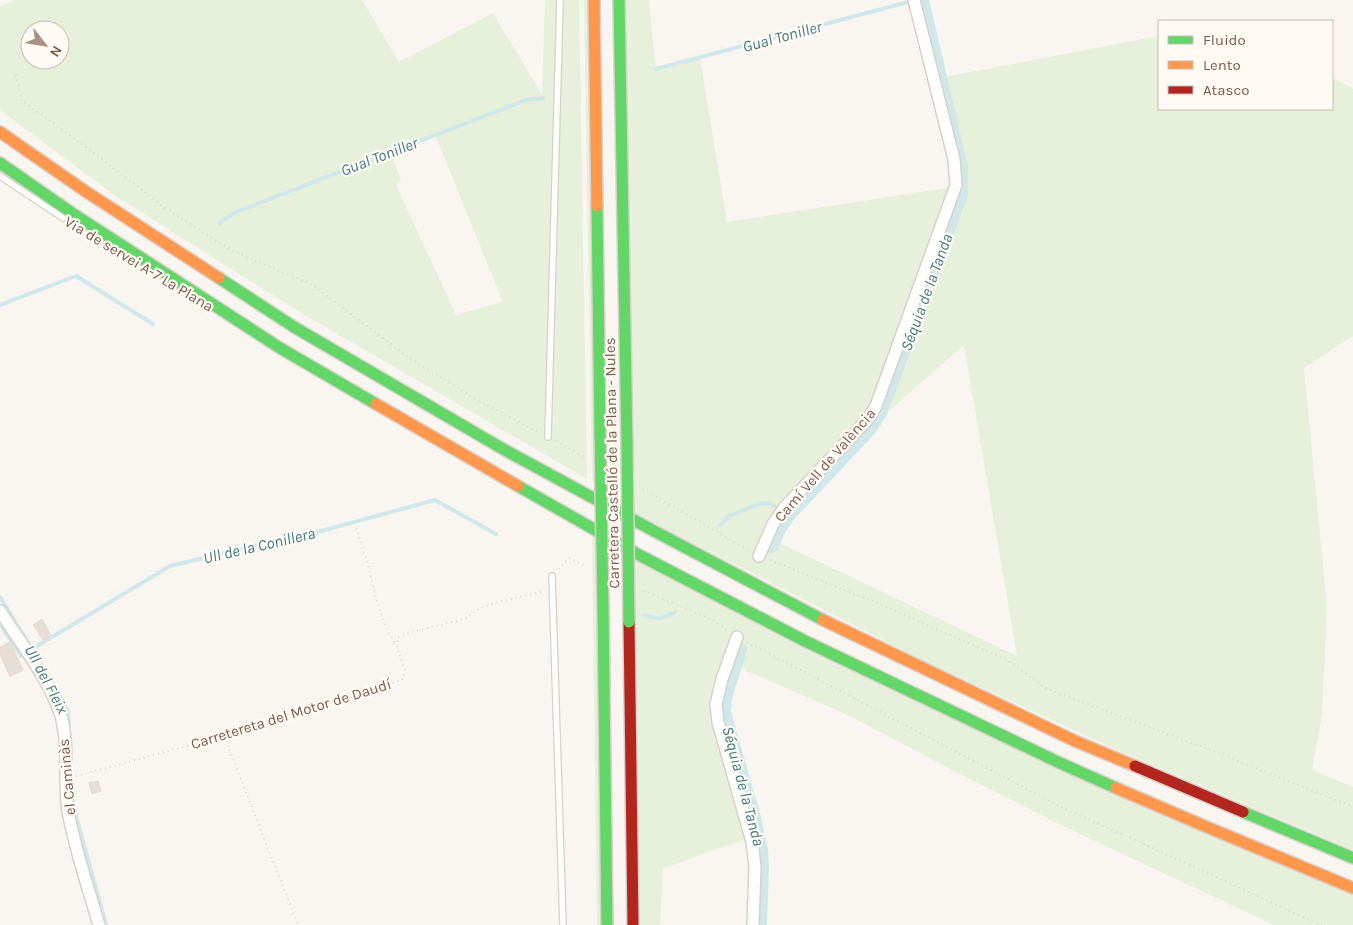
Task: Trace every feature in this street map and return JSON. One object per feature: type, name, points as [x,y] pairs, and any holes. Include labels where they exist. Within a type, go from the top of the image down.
[{"type":"main road","name":"Carretera Castelló de la Plana - Nules","points":[[594,0],[607,925]]},
{"type":"main road","name":"Carretera Castelló de la Plana - Nules","points":[[619,0],[633,925]]},
{"type":"main road","points":[[0,132],[85,191],[294,326],[503,449],[698,554],[821,619],[1076,741],[1353,858]]},
{"type":"main road","points":[[0,163],[72,213],[280,348],[641,556],[805,641],[1060,763],[1353,888]]},
{"type":"street","name":"Camí Vell de València","points":[[759,556],[773,524],[785,507],[868,419],[876,406],[956,185],[954,159],[914,0]]},
{"type":"street","name":"el Caminàs","points":[[0,611],[46,682],[60,713],[65,743],[65,778],[68,810],[99,925]]},
{"type":"street","points":[[737,637],[722,679],[716,704],[718,722],[752,842],[755,867],[753,925]]},
{"type":"lane","points":[[548,437],[560,0]]},
{"type":"lane","points":[[0,126],[85,191]]},
{"type":"lane","name":"Via de servei A-7 La Plana","points":[[0,176],[67,221]]},
{"type":"lane","name":"Via de servei A-7 La Plana","points":[[135,262],[280,348]]},
{"type":"lane","points":[[552,576],[563,925]]},
{"type":"path","points":[[16,75],[22,101],[82,144],[165,208],[232,250],[313,285],[405,355],[479,401],[588,459]]},
{"type":"path","points":[[637,486],[759,556],[872,601],[1007,660],[1045,688],[1208,749],[1353,808]]},
{"type":"path","points":[[356,528],[385,625],[397,648]]},
{"type":"path","points":[[397,648],[398,637],[465,619],[480,608],[502,601],[552,589]]},
{"type":"path","points":[[737,637],[1063,808],[1322,925]]},
{"type":"path","name":"Carretereta del Motor de Daudí","points":[[65,778],[224,736],[402,680],[405,670],[397,648]]},
{"type":"path","points":[[224,736],[298,925]]},
{"type":"green space","points":[[16,0],[362,0],[399,62],[493,13],[542,95],[545,0],[579,0],[587,479],[303,314],[117,197],[0,110],[0,6]],"holes":[[[436,133],[503,302],[456,315],[396,185],[401,179],[390,151]]]},
{"type":"green space","points":[[584,0],[588,0],[595,483],[592,481]]},
{"type":"green space","points":[[625,0],[649,0],[656,70],[700,59],[727,222],[947,188],[956,185],[934,79],[1158,36],[1158,110],[1333,110],[1333,78],[1353,89],[1353,336],[1304,368],[1327,607],[1322,715],[1312,770],[1353,787],[1353,850],[1115,749],[926,662],[634,513]],"holes":[[[964,345],[1017,656],[767,537],[868,419],[882,417]]]},
{"type":"green space","points":[[592,535],[596,538],[602,925],[597,925]]},
{"type":"green space","points":[[635,558],[1353,895],[1353,925],[1274,925],[1061,825],[850,716],[747,671],[728,660],[716,704],[751,838],[663,869],[660,925],[639,925]]},
{"type":"building","points":[[42,619],[51,636],[43,640],[33,625]]},
{"type":"building","points":[[10,642],[23,670],[10,676],[0,655],[0,647]]},
{"type":"building","points":[[98,781],[101,791],[92,794],[89,783]]},
{"type":"waterway","name":"Séquia de la Tanda","points":[[772,547],[779,531],[789,516],[870,430],[881,413],[962,195],[962,167],[923,0]]},
{"type":"waterway","name":"Gual Toniller","points":[[656,69],[908,2]]},
{"type":"waterway","name":"Gual Toniller","points":[[219,223],[236,212],[526,100],[543,98]]},
{"type":"waterway","name":"Gual Toniller","points":[[0,305],[76,276],[153,324]]},
{"type":"waterway","name":"Ull de la Conillera","points":[[32,649],[170,566],[299,537],[435,500],[496,534]]},
{"type":"waterway","name":"Ull de la Conillera","points":[[720,525],[729,516],[759,504],[768,503],[777,507]]},
{"type":"waterway","name":"Ull del Fleix","points":[[0,597],[38,659]]},
{"type":"waterway","name":"Ull de la Conillera","points":[[644,615],[659,619],[675,612]]},
{"type":"waterway","name":"Ull de la Conillera","points":[[0,624],[21,656]]},
{"type":"waterway","name":"Séquia de la Tanda","points":[[741,649],[726,698],[725,712],[755,818],[762,850],[761,925]]},
{"type":"waterway","name":"Ull del Fleix","points":[[52,682],[68,711],[69,726]]},
{"type":"waterway","name":"Ull del Fleix","points":[[72,786],[73,805],[106,925]]},
{"type":"traffic: fast","points":[[619,0],[627,444]]},
{"type":"traffic: fast","points":[[0,163],[72,213],[280,348],[376,404]]},
{"type":"traffic: fast","points":[[597,206],[600,432]]},
{"type":"traffic: fast","points":[[219,278],[294,327],[503,449],[823,620]]},
{"type":"traffic: fast","points":[[600,432],[603,607]]},
{"type":"traffic: fast","points":[[627,444],[629,622]]},
{"type":"traffic: fast","points":[[518,486],[641,556],[805,641],[1116,788]]},
{"type":"traffic: fast","points":[[603,607],[607,925]]},
{"type":"traffic: fast","points":[[1243,812],[1353,858]]},
{"type":"traffic: slow","points":[[594,0],[597,206]]},
{"type":"traffic: slow","points":[[0,132],[85,191],[219,278]]},
{"type":"traffic: slow","points":[[376,404],[518,486]]},
{"type":"traffic: slow","points":[[823,620],[1075,741],[1135,766]]},
{"type":"traffic: slow","points":[[1116,788],[1353,888]]},
{"type":"traffic: jam","points":[[629,622],[633,925]]},
{"type":"traffic: jam","points":[[1135,766],[1243,812]]}]
